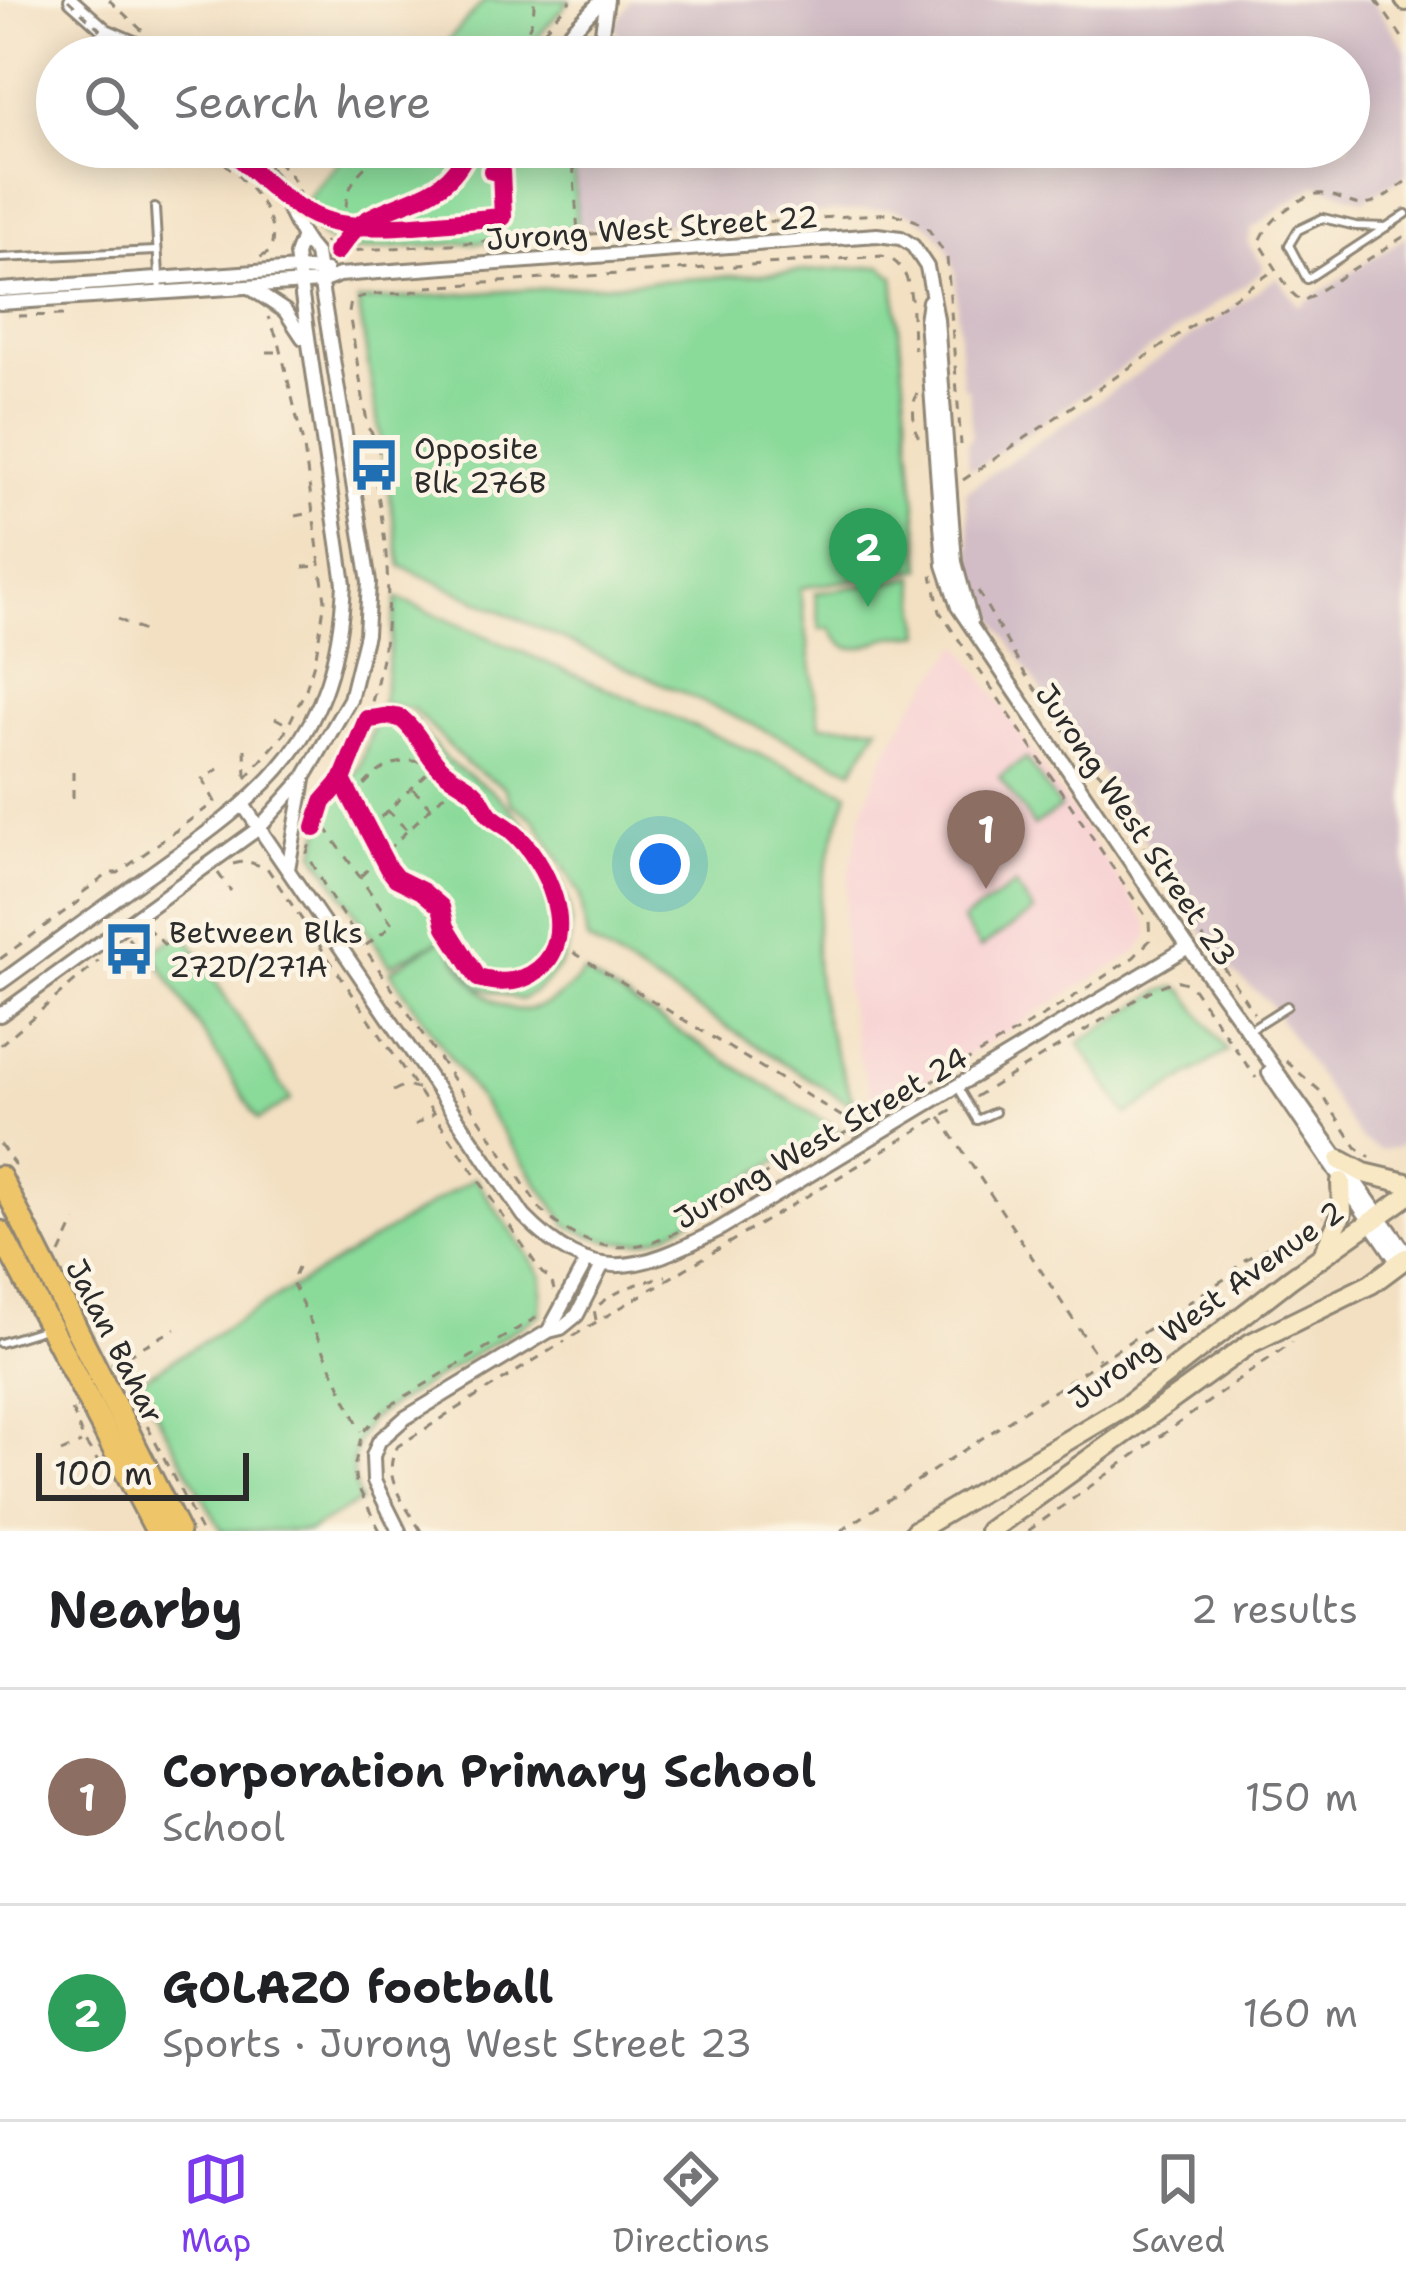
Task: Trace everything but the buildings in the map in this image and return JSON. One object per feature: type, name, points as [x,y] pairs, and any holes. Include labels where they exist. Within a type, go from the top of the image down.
[{"type":"main road","points":[[1340,1160],[1364,1174],[1406,1183]]},
{"type":"main road","name":"Jalan Bahar","points":[[0,1177],[178,1531]]},
{"type":"main road","points":[[1323,1255],[1342,1213],[1341,1182]]},
{"type":"main road","name":"Jurong West Avenue 2","points":[[915,1531],[1127,1405],[1406,1197]]},
{"type":"main road","name":"Jalan Bahar","points":[[0,1232],[157,1531]]},
{"type":"main road","name":"Jurong West Avenue 2","points":[[989,1531],[1251,1343],[1370,1284],[1404,1258]]},
{"type":"main road","points":[[44,1317],[53,1286]]},
{"type":"street","points":[[69,0],[118,36]]},
{"type":"street","points":[[567,36],[604,0]]},
{"type":"street","points":[[600,36],[604,0]]},
{"type":"street","points":[[106,31],[108,36]]},
{"type":"street","points":[[0,1016],[260,827],[304,778],[350,699],[366,634],[369,582],[320,275],[316,254],[302,239],[262,168]]},
{"type":"street","name":"Jurong West Street 22","points":[[299,277],[877,235],[901,238],[913,246],[927,267],[930,294]]},
{"type":"street","points":[[0,983],[244,806],[288,762],[315,718],[331,679],[342,633],[344,584],[296,255],[302,239]]},
{"type":"street","points":[[0,302],[299,277]]},
{"type":"street","points":[[0,290],[247,286],[299,277]]},
{"type":"street","points":[[247,286],[285,310],[307,344]]},
{"type":"street","name":"Jurong West Street 23","points":[[930,294],[926,320],[944,566],[958,607],[1246,1032],[1340,1160],[1374,1221]]},
{"type":"street","points":[[288,868],[304,778]]},
{"type":"street","name":"Jurong West Street 24","points":[[244,806],[524,1216],[550,1241],[603,1264],[630,1265],[664,1258],[716,1231],[1188,947]]},
{"type":"street","name":"Jurong West Street 23","points":[[1263,1055],[1267,1070],[1341,1182],[1404,1258]]},
{"type":"street","points":[[549,1331],[587,1260]]},
{"type":"street","points":[[399,1531],[374,1481],[373,1456],[379,1441],[405,1418],[578,1316],[603,1264]]},
{"type":"lane","points":[[155,208],[159,286]]},
{"type":"lane","points":[[1387,227],[1315,220],[1290,239],[1290,251],[1307,279],[1387,227],[1406,214]]},
{"type":"lane","points":[[0,258],[156,251]]},
{"type":"lane","points":[[1246,1032],[1287,1006]]},
{"type":"lane","points":[[957,1086],[977,1120],[995,1112]]},
{"type":"lane","points":[[0,1343],[44,1317]]},
{"type":"path","points":[[69,0],[108,36]]},
{"type":"path","points":[[87,0],[127,36]]},
{"type":"path","points":[[109,0],[148,36]]},
{"type":"path","points":[[526,36],[534,0]]},
{"type":"path","points":[[539,36],[571,0]]},
{"type":"path","points":[[1376,0],[1406,43]]},
{"type":"path","points":[[228,168],[258,199],[273,228],[272,254],[249,260]]},
{"type":"path","points":[[252,168],[298,208],[352,226],[503,217],[501,171],[492,171]]},
{"type":"path","points":[[270,168],[295,189],[340,209],[502,203]]},
{"type":"path","points":[[284,168],[320,238],[336,252],[891,213],[914,220],[939,243],[951,274],[961,445]]},
{"type":"path","points":[[346,208],[352,182],[366,168]]},
{"type":"path","points":[[447,168],[453,174],[457,168]]},
{"type":"path","points":[[573,168],[578,236]]},
{"type":"path","points":[[319,182],[360,226]]},
{"type":"path","points":[[1406,182],[1363,205],[1326,194],[1311,195],[1262,233],[1263,252],[1302,302],[1406,235]]},
{"type":"path","points":[[336,252],[360,226],[400,207]]},
{"type":"path","points":[[363,728],[384,664],[390,601],[376,483],[381,472],[375,435],[368,428],[351,302],[363,295],[417,292],[427,286],[882,256],[894,259],[906,272],[917,368]]},
{"type":"path","points":[[962,481],[982,472],[1276,269]]},
{"type":"path","points":[[342,297],[351,302]]},
{"type":"path","points":[[244,749],[246,778],[288,725],[306,689],[325,600],[304,448],[271,320],[258,309]]},
{"type":"path","points":[[14,314],[30,318],[63,315],[67,310]]},
{"type":"path","points":[[267,352],[281,352]]},
{"type":"path","points":[[920,389],[914,398],[916,435],[923,443]]},
{"type":"path","points":[[961,463],[963,494]]},
{"type":"path","points":[[296,516],[314,513]]},
{"type":"path","points":[[323,802],[320,827],[307,853],[363,947],[541,1210],[557,1225],[596,1245],[627,1248],[673,1236],[756,1185],[762,1174],[856,1126],[1145,949],[1152,930],[1149,921],[940,612],[930,564]]},
{"type":"path","points":[[303,567],[323,566]]},
{"type":"path","points":[[976,587],[1025,674],[1083,756],[1113,787],[1146,852],[1260,1022]]},
{"type":"path","points":[[118,620],[145,632]]},
{"type":"path","points":[[363,728],[389,716]]},
{"type":"path","points":[[275,718],[288,725]]},
{"type":"path","points":[[360,878],[431,807],[464,786],[436,764],[417,736]]},
{"type":"path","points":[[353,799],[371,775],[388,764],[409,760],[436,764]]},
{"type":"path","points":[[364,824],[387,810],[436,764]]},
{"type":"path","points":[[0,959],[79,901],[79,895],[110,873],[118,873],[215,802],[203,779],[218,769]]},
{"type":"path","points":[[73,798],[74,770]]},
{"type":"path","points":[[342,780],[396,878]]},
{"type":"path","points":[[412,788],[431,807]]},
{"type":"path","points":[[387,810],[407,831]]},
{"type":"path","points":[[320,827],[393,925],[363,947]]},
{"type":"path","points":[[246,861],[247,853]]},
{"type":"path","points":[[231,891],[218,873],[246,861],[267,868],[542,1273],[551,1279],[554,1296]]},
{"type":"path","points":[[559,920],[554,951],[856,1126]]},
{"type":"path","points":[[145,926],[166,946]]},
{"type":"path","points":[[124,941],[128,938],[139,951]]},
{"type":"path","points":[[0,1046],[106,956]]},
{"type":"path","points":[[421,1531],[390,1478],[398,1446],[674,1274],[1150,991],[1175,980],[1190,984],[1262,1086]]},
{"type":"path","points":[[1285,1060],[1318,1090],[1356,1147],[1371,1158]]},
{"type":"path","points":[[393,1091],[403,1086],[419,1090]]},
{"type":"path","points":[[415,1125],[433,1114]]},
{"type":"path","points":[[940,1117],[1100,1360]]},
{"type":"path","points":[[841,1531],[1229,1276],[1241,1262],[1327,1215]]},
{"type":"path","points":[[54,1258],[63,1252],[75,1221]]},
{"type":"path","points":[[298,1268],[292,1282],[362,1433]]},
{"type":"path","points":[[597,1322],[595,1309],[612,1293],[632,1283],[674,1274]]},
{"type":"path","points":[[380,1531],[356,1483],[354,1468],[362,1433],[386,1408],[546,1312]]},
{"type":"path","points":[[109,1365],[175,1329]]},
{"type":"path","points":[[1028,1531],[1298,1337]]},
{"type":"path","points":[[62,1452],[84,1442]]},
{"type":"shaded area","points":[[631,0],[1372,0],[1406,50],[1406,175],[1364,200],[1316,184],[1251,229],[1248,244],[1263,265],[1262,272],[977,467],[968,468],[967,443],[972,436],[969,391],[962,384],[955,271],[947,247],[932,228],[891,208],[579,230],[575,168],[1370,168],[1370,36],[618,36],[616,24]]},
{"type":"shaded area","points":[[1406,237],[1406,1141],[1379,1150],[1359,1138],[1268,1001],[1221,962],[1149,850],[1135,818],[1085,756],[992,615],[972,568],[966,491],[1278,277],[1298,306]]},
{"type":"shaded area","points":[[960,644],[1147,922],[1149,934],[1138,951],[877,1111],[860,1061],[845,988],[843,925],[849,874],[864,806],[883,759],[912,707]]},
{"type":"green space","points":[[485,0],[570,0],[538,36],[452,36]]},
{"type":"green space","points":[[334,168],[573,168],[578,236],[345,251],[321,236],[308,197]]},
{"type":"green space","points":[[882,266],[894,277],[922,569],[800,588],[820,725],[879,726],[853,770],[401,566],[358,301]]},
{"type":"green space","points":[[915,577],[922,634],[852,648],[840,642],[830,628],[820,629],[815,593]]},
{"type":"green space","points":[[397,598],[848,793],[822,886],[816,959],[824,1015],[855,1107],[587,940],[580,894],[535,820],[511,803],[504,787],[469,766],[413,709],[382,704]]},
{"type":"green space","points":[[378,712],[411,716],[446,759],[498,796],[540,844],[567,900],[571,927],[565,954],[549,978],[521,1000],[479,987],[445,941],[459,964],[474,983],[489,998],[524,1010],[542,1006],[584,973],[840,1131],[760,1171],[664,1235],[621,1242],[567,1225],[390,971],[444,938],[390,965],[315,852],[326,810],[360,766]]},
{"type":"green space","points":[[1026,758],[1060,808],[1034,826],[999,777]]},
{"type":"green space","points":[[1015,885],[1034,912],[980,948],[962,921]]},
{"type":"green space","points":[[184,932],[291,1100],[258,1120],[152,952]]},
{"type":"green space","points":[[1175,987],[1184,991],[1227,1051],[1127,1115],[1079,1043]]},
{"type":"green space","points":[[475,1178],[542,1276],[540,1314],[370,1419],[353,1458],[360,1501],[309,1531],[222,1531],[138,1381]]},
{"type":"cycle path","points":[[250,168],[311,214],[364,226],[503,217],[501,171],[492,171]]},
{"type":"cycle path","points":[[336,252],[365,221],[428,193],[457,168]]},
{"type":"cycle path","points":[[315,828],[323,802],[342,780],[367,719],[403,720],[441,769],[474,792],[490,815],[512,831],[536,860],[547,878],[558,918],[551,954],[539,969],[517,980],[478,978],[446,927],[441,907],[388,868],[342,780]]},
{"type":"place","name":"Opposite Blk 276B","points":[[374,465]]},
{"type":"place","name":"GOLAZO football","points":[[868,607]]},
{"type":"place","name":"Corporation Primary School","points":[[986,889]]},
{"type":"place","name":"Between Blks 272D/271A","points":[[129,949]]}]
